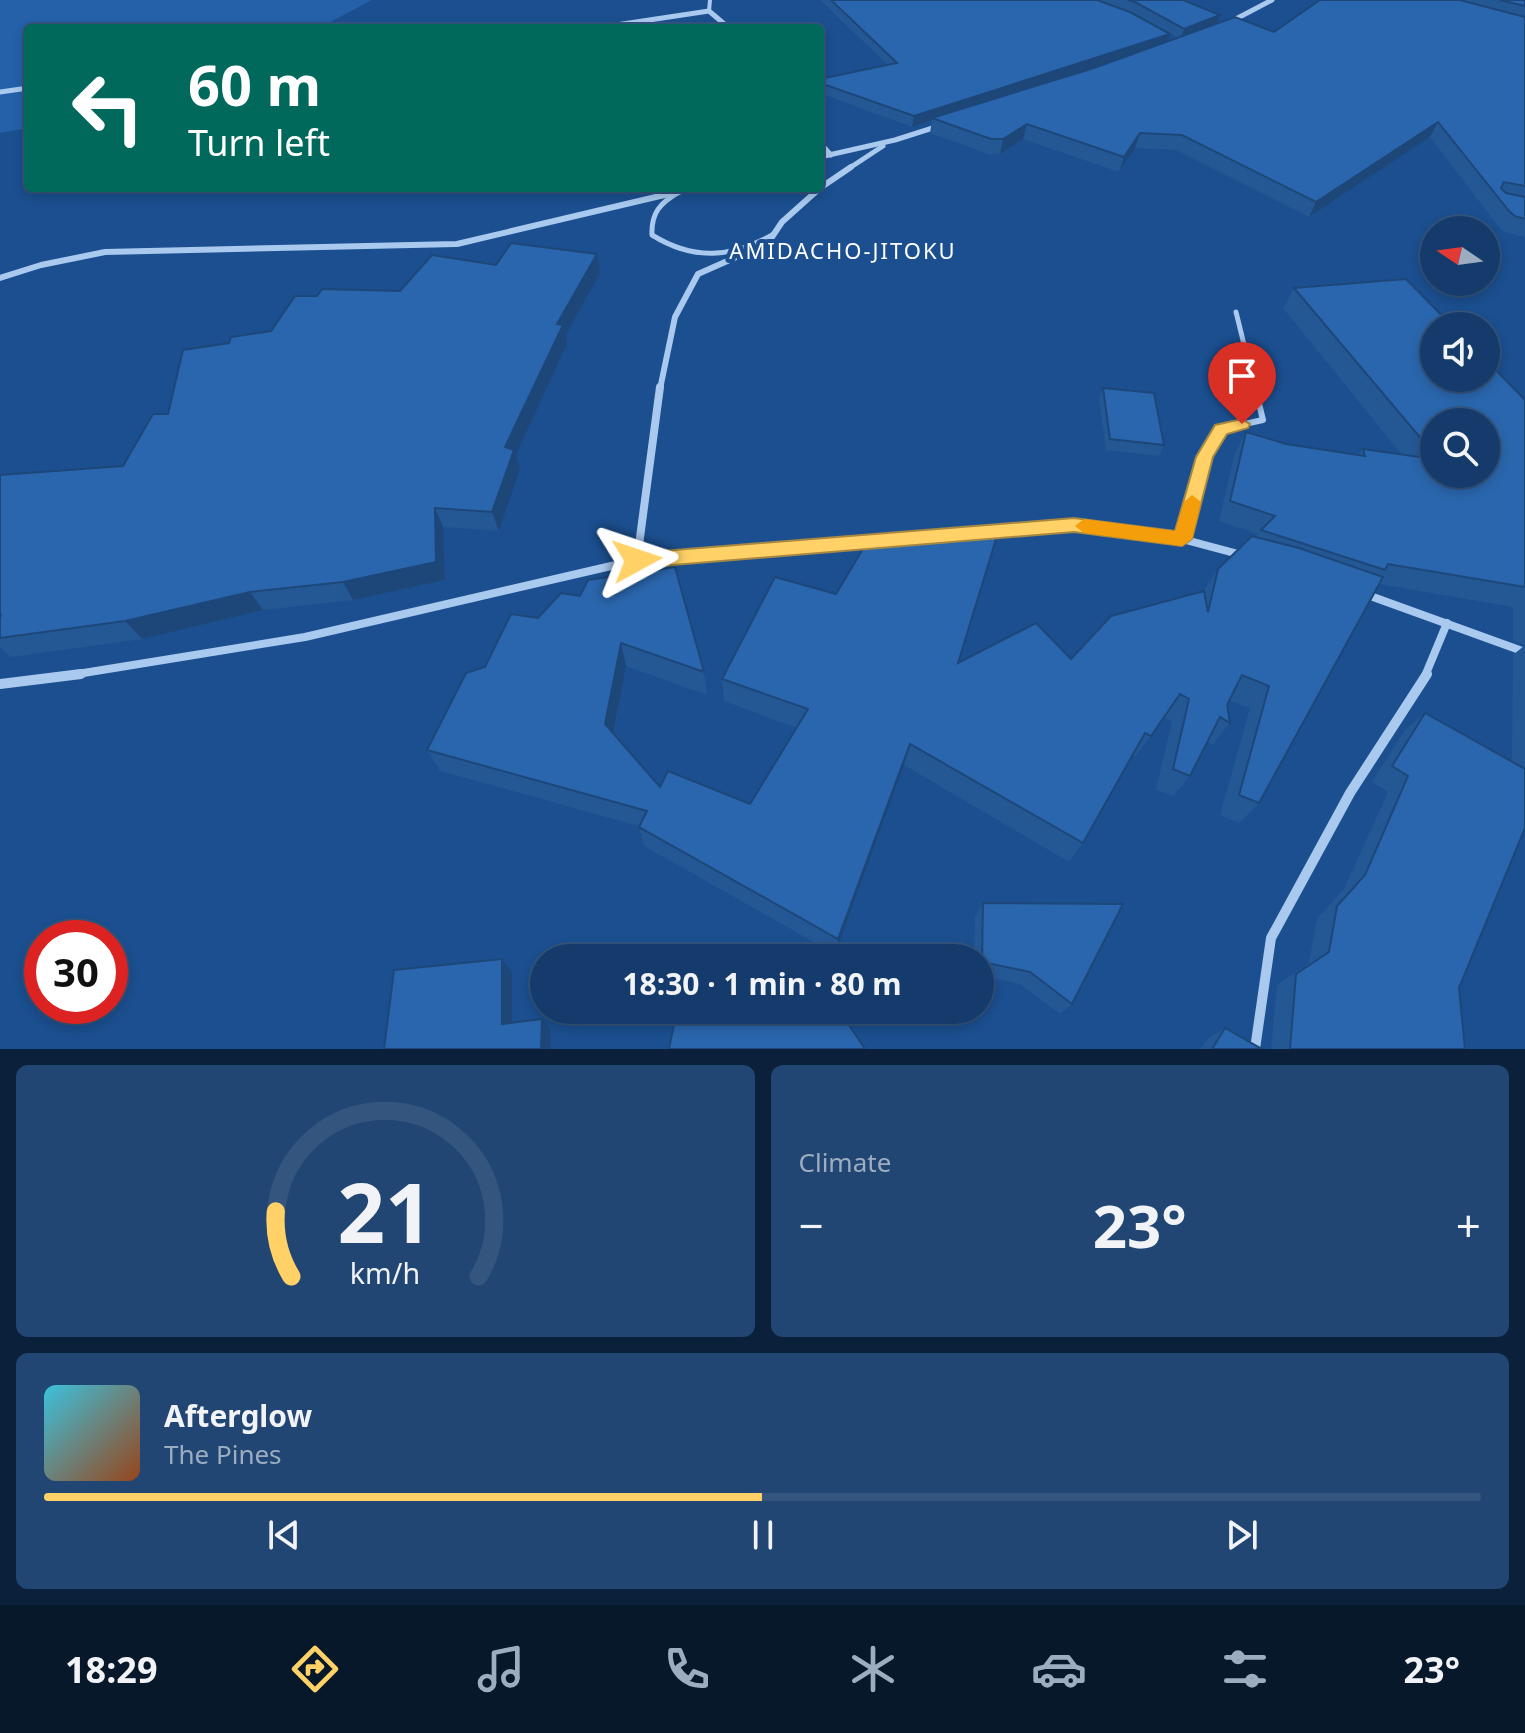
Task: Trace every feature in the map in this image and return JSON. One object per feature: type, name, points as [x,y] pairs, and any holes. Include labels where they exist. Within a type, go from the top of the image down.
[{"type":"street","points":[[1217,28],[1272,0]]},
{"type":"street","points":[[623,24],[709,11],[724,24]]},
{"type":"street","points":[[0,92],[24,89]]},
{"type":"street","points":[[824,156],[895,140],[950,122]]},
{"type":"street","points":[[824,185],[895,140]]},
{"type":"street","points":[[824,147],[831,155]]},
{"type":"street","points":[[0,278],[41,265],[105,252],[457,244],[680,192]]},
{"type":"street","points":[[637,560],[654,418],[675,317],[698,274],[768,243],[816,192]]},
{"type":"street","points":[[0,684],[103,671],[305,637],[637,560],[1074,525],[1182,539],[1254,558]]},
{"type":"street","points":[[1357,592],[1525,652]]},
{"type":"street","points":[[1255,1049],[1271,938],[1350,793],[1429,670],[1447,623]]},
{"type":"lane","points":[[709,11],[710,0]]},
{"type":"lane","points":[[680,192],[656,207],[651,220],[652,235],[668,247],[704,255],[734,254],[774,234]]},
{"type":"lane","points":[[1182,539],[1205,457],[1221,429],[1263,420],[1236,312]]},
{"type":"shaded area","points":[[0,0],[372,0],[327,24],[24,24],[24,129],[0,133]]},
{"type":"building","points":[[831,0],[1097,0],[1130,12],[1170,34],[914,116],[824,84],[824,78],[897,63]]},
{"type":"building","points":[[1128,0],[1183,0],[1220,15],[1184,29]]},
{"type":"building","points":[[1320,0],[1460,0],[1525,17],[1525,186],[1504,182],[1501,188],[1506,193],[1525,197],[1525,219],[1509,211],[1438,122],[1316,202],[1182,135],[1140,133],[1124,157],[1027,124],[1003,139],[991,139],[932,118],[1094,68],[1235,17],[1274,32]]},
{"type":"building","points":[[1500,0],[1525,0],[1525,6]]},
{"type":"building","points":[[511,243],[597,254],[557,324],[563,325],[505,447],[514,450],[492,512],[435,508],[436,562],[343,582],[250,592],[125,621],[0,638],[0,475],[123,466],[153,414],[168,414],[183,350],[229,343],[231,337],[271,331],[295,296],[317,296],[322,289],[400,291],[432,255],[496,265]]},
{"type":"building","points":[[1406,279],[1438,312],[1420,312],[1420,392],[1500,392],[1500,374],[1525,400],[1525,587],[1388,564],[1385,570],[1261,530],[1275,516],[1230,501],[1246,432],[1286,444],[1365,456],[1363,449],[1420,457],[1420,488],[1500,488],[1500,408],[1420,408],[1420,437],[1294,288]]},
{"type":"building","points":[[1103,388],[1154,393],[1164,445],[1110,439]]},
{"type":"building","points":[[997,536],[958,663],[1036,623],[1071,659],[1111,616],[1204,591],[1208,612],[1218,569],[1252,536],[1299,548],[1383,577],[1259,803],[1239,795],[1269,686],[1242,675],[1227,705],[1230,723],[1220,717],[1190,776],[1173,769],[1189,699],[1180,694],[1151,736],[1145,733],[1083,843],[910,744],[838,939],[639,827],[647,811],[427,750],[466,673],[485,667],[511,614],[538,618],[561,593],[580,596],[588,580],[675,567],[704,672],[621,643],[605,724],[660,787],[668,771],[750,804],[808,709],[722,679],[775,577],[836,594],[867,542]]},
{"type":"building","points":[[1425,713],[1525,769],[1525,828],[1459,988],[1465,1049],[1290,1049],[1296,974],[1329,952],[1337,906],[1365,875],[1408,776],[1392,766]]},
{"type":"building","points":[[983,903],[1123,904],[1072,1004],[1030,972],[994,964],[994,944],[982,944]]},
{"type":"building","points":[[502,959],[502,1024],[530,1020],[530,1024],[542,1024],[541,1049],[384,1049],[394,970]]},
{"type":"building","points":[[674,1024],[848,1024],[865,1049],[669,1049]]},
{"type":"building","points":[[1225,1028],[1262,1049],[1212,1049]]},
{"type":"slow traffic","points":[[1084,526],[1182,539],[1192,502]]},
{"type":"district","name":"AMIDACHO-JITOKU","points":[[843,250]]},
{"type":"route","points":[[637,560],[1074,525],[1182,539],[1205,457],[1221,429],[1242,424]]}]
